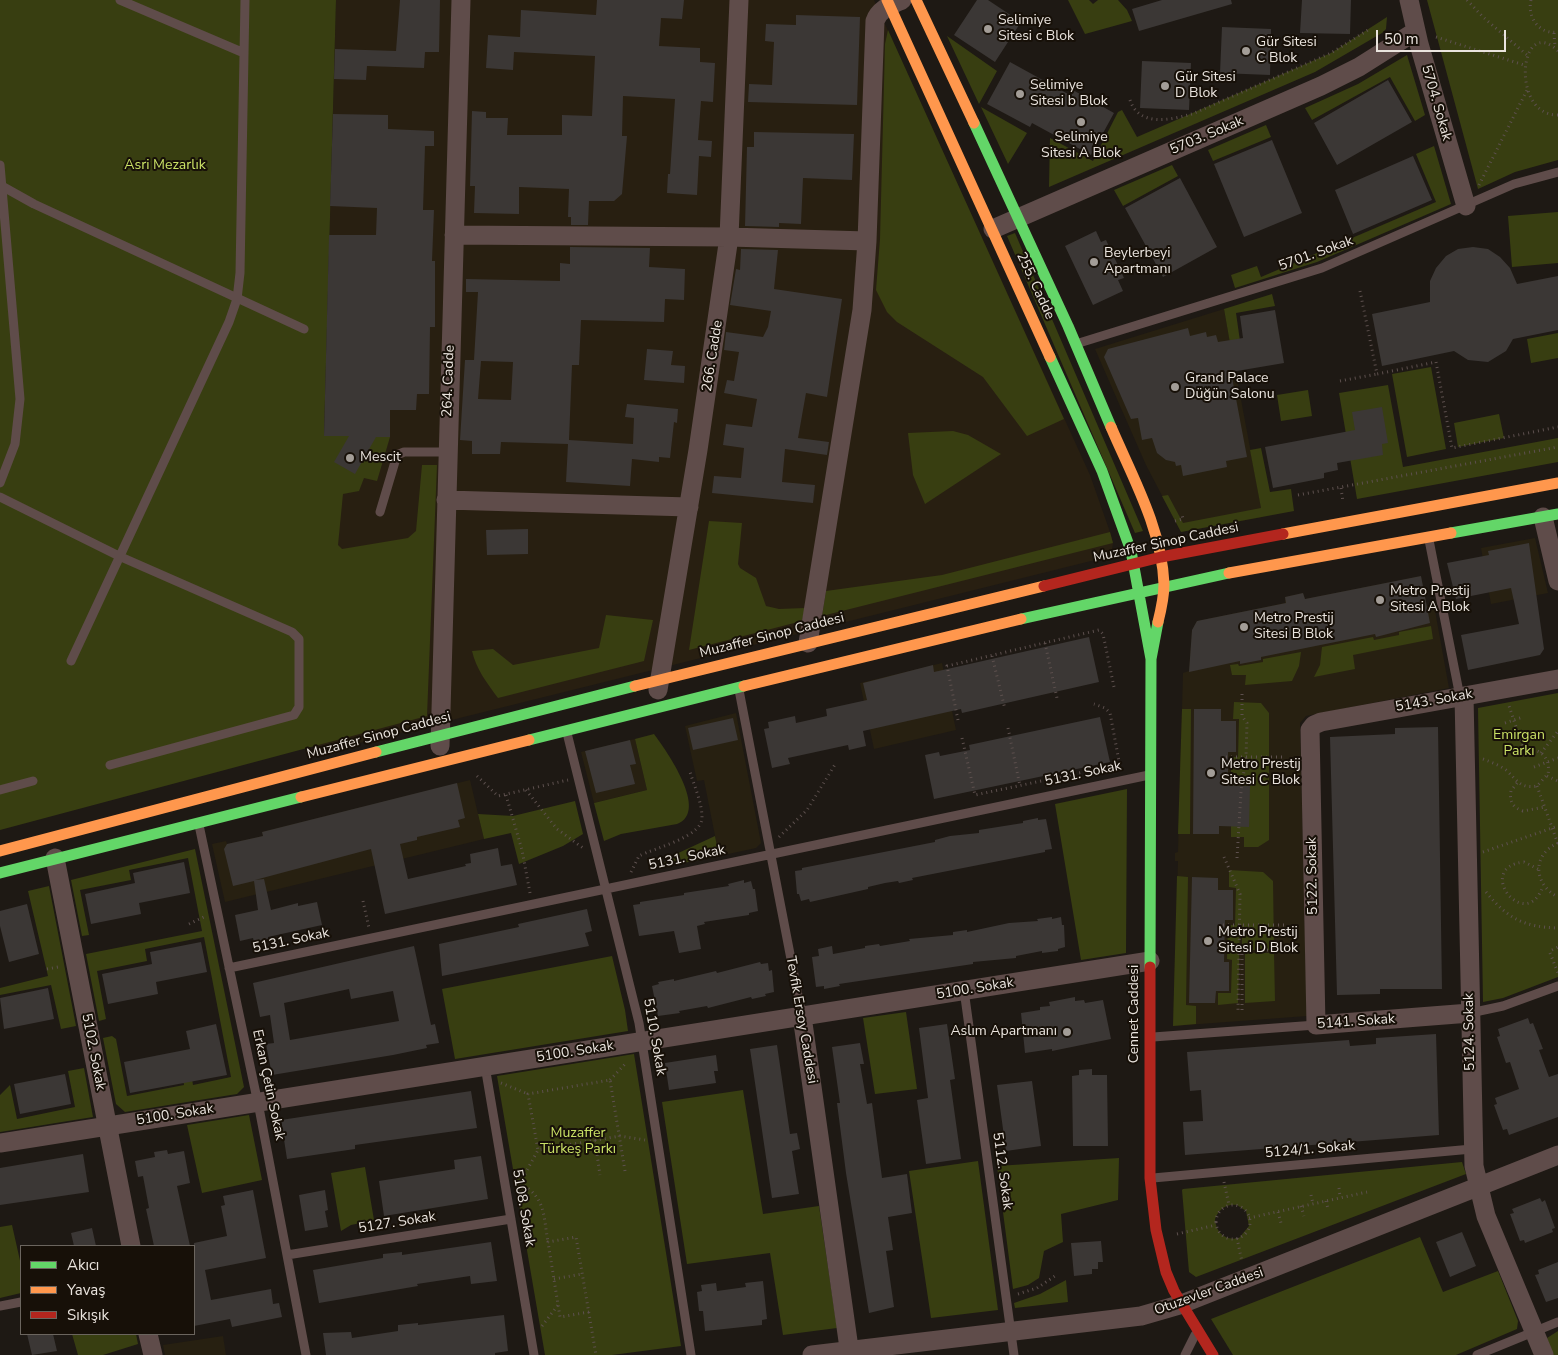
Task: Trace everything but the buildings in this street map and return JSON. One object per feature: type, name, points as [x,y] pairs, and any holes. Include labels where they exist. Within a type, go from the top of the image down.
[{"type":"main road","name":"255. Cadde","points":[[916,0],[1019,217],[1141,494],[1161,557],[1164,585]]},
{"type":"main road","name":"255. Cadde","points":[[893,2],[1102,471],[1128,540],[1139,590]]},
{"type":"main road","name":"Muzaffer Sinop Caddesi","points":[[0,851],[660,679],[1134,563],[1558,483]]},
{"type":"main road","points":[[0,873],[738,687],[1139,590],[1551,516]]},
{"type":"main road","name":"Cennet Caddesi","points":[[1151,659],[1164,585]]},
{"type":"main road","name":"Cennet Caddesi","points":[[1139,590],[1151,659],[1150,1178],[1157,1238],[1166,1275],[1179,1305],[1212,1355]]},
{"type":"street","name":"264. Cadde","points":[[441,761],[439,736],[461,0]]},
{"type":"street","name":"266. Cadde","points":[[656,708],[689,507],[729,237],[739,0]]},
{"type":"street","name":"5704. Sokak","points":[[1409,0],[1416,31],[1466,206]]},
{"type":"street","points":[[808,643],[858,335],[867,241],[875,21],[880,12],[893,2]]},
{"type":"street","name":"5703. Sokak","points":[[993,229],[1321,86],[1359,67],[1416,31]]},
{"type":"street","points":[[454,236],[729,237],[867,241]]},
{"type":"street","points":[[446,500],[689,507]]},
{"type":"street","points":[[1551,516],[1558,581]]},
{"type":"street","name":"5143. Sokak","points":[[1311,727],[1321,722],[1558,679]]},
{"type":"street","name":"5124. Sokak","points":[[1462,696],[1472,1149],[1477,1187],[1486,1216],[1544,1355]]},
{"type":"street","name":"5122. Sokak","points":[[1311,727],[1316,1025]]},
{"type":"street","name":"5102. Sokak","points":[[55,858],[131,1245]]},
{"type":"street","name":"5100. Sokak","points":[[0,1143],[1150,961]]},
{"type":"street","name":"5141. Sokak","points":[[1316,1025],[1470,1013]]},
{"type":"street","name":"Tevfik Ersoy Caddesi","points":[[802,1016],[850,1353]]},
{"type":"street","name":"Otuzevler Caddesi","points":[[812,1355],[850,1353],[1125,1319],[1179,1305],[1558,1155]]},
{"type":"street","points":[[148,1335],[153,1355]]},
{"type":"lane","points":[[120,0],[244,53]]},
{"type":"lane","points":[[71,660],[121,557],[229,322],[237,299],[240,273],[245,0]]},
{"type":"lane","points":[[0,165],[20,399],[15,444],[0,483]]},
{"type":"lane","name":"5701. Sokak","points":[[1076,344],[1322,268],[1514,184],[1558,172]]},
{"type":"lane","points":[[2,186],[34,204],[304,329]]},
{"type":"lane","points":[[380,512],[397,455],[404,452],[447,452]]},
{"type":"lane","points":[[0,497],[121,557],[296,635],[300,644],[299,707],[296,714],[110,765]]},
{"type":"lane","points":[[1428,537],[1462,696]]},
{"type":"lane","name":"Tevfik Ersoy Caddesi","points":[[738,687],[802,1016]]},
{"type":"lane","name":"5110. Sokak","points":[[566,730],[642,1041],[690,1355]]},
{"type":"lane","name":"5131. Sokak","points":[[229,968],[626,884],[770,850],[1150,774]]},
{"type":"lane","points":[[0,790],[33,781]]},
{"type":"lane","name":"Erkan Çetin Sokak","points":[[198,822],[257,1102],[306,1355]]},
{"type":"lane","name":"5141. Sokak","points":[[1470,1013],[1503,1006],[1558,986]]},
{"type":"lane","name":"5112. Sokak","points":[[964,990],[1014,1355]]},
{"type":"lane","name":"5141. Sokak","points":[[1150,1037],[1316,1025]]},
{"type":"lane","name":"5108. Sokak","points":[[485,1066],[534,1355]]},
{"type":"lane","name":"5124/1. Sokak","points":[[1150,1178],[1472,1149]]},
{"type":"lane","name":"5127. Sokak","points":[[287,1255],[511,1219]]},
{"type":"lane","points":[[0,1306],[20,1302]]},
{"type":"lane","points":[[1476,1355],[1558,1322]]},
{"type":"lane","points":[[1185,1355],[1197,1333]]},
{"type":"path","points":[[1467,0],[1483,17],[1526,55]]},
{"type":"path","points":[[1531,0],[1530,14],[1534,22],[1539,28],[1556,33],[1557,50]]},
{"type":"path","points":[[1130,100],[1137,113],[1143,117],[1170,118],[1192,114],[1324,57],[1368,30]]},
{"type":"path","points":[[1436,36],[1524,64]]},
{"type":"path","points":[[1557,50],[1549,44],[1537,44],[1526,55],[1524,64],[1527,89],[1538,106],[1552,115],[1558,115]]},
{"type":"path","points":[[1478,188],[1527,89]]},
{"type":"path","points":[[1360,291],[1377,374]]},
{"type":"path","points":[[1340,381],[1436,362],[1452,448],[1558,427]]},
{"type":"path","points":[[1298,495],[1558,447]]},
{"type":"path","points":[[1176,521],[1183,519],[1182,515]]},
{"type":"path","points":[[958,720],[948,666],[1100,630],[1114,687]]},
{"type":"path","points":[[1046,643],[1057,698]]},
{"type":"path","points":[[992,656],[1005,709]]},
{"type":"path","points":[[1237,858],[1240,792],[1246,757],[1247,723],[1242,716],[1242,692]]},
{"type":"path","points":[[1479,758],[1504,769],[1517,783],[1525,787],[1537,786],[1547,776],[1548,762],[1541,753],[1532,749],[1524,750],[1508,702]]},
{"type":"path","points":[[962,738],[975,795],[1118,764],[1110,713],[1107,709],[1094,704]]},
{"type":"path","points":[[1505,723],[1523,717]]},
{"type":"path","points":[[1008,728],[1020,786]]},
{"type":"path","points":[[1541,753],[1558,731]]},
{"type":"path","points":[[1226,757],[1282,757]]},
{"type":"path","points":[[1534,767],[1558,758]]},
{"type":"path","points":[[770,850],[807,810],[836,763]]},
{"type":"path","points":[[626,884],[634,861],[639,856],[688,836],[702,822],[690,772]]},
{"type":"path","points":[[474,773],[498,796],[578,777]]},
{"type":"path","points":[[1547,776],[1558,781]]},
{"type":"path","points":[[1517,783],[1511,791],[1514,806],[1523,811],[1545,807]]},
{"type":"path","points":[[1537,786],[1558,844],[1545,852],[1538,869],[1543,886],[1558,897]]},
{"type":"path","points":[[526,790],[563,834],[598,858]]},
{"type":"path","points":[[506,795],[526,868],[531,904]]},
{"type":"path","points":[[1480,853],[1558,826]]},
{"type":"path","points":[[1224,858],[1240,892],[1240,1010],[1242,950],[1285,950]]},
{"type":"path","points":[[1538,869],[1524,862],[1510,866],[1503,877],[1504,891],[1513,900],[1525,903],[1537,897],[1543,886]]},
{"type":"path","points":[[1481,885],[1497,904],[1522,923],[1531,926],[1558,928]]},
{"type":"path","points":[[363,901],[370,938]]},
{"type":"path","points":[[189,924],[208,914]]},
{"type":"path","points":[[1223,925],[1285,925]]},
{"type":"path","points":[[1558,948],[1551,951],[1558,973]]},
{"type":"path","points":[[47,969],[64,966]]},
{"type":"path","points":[[498,1081],[528,1094],[610,1080],[628,1060]]},
{"type":"path","points":[[610,1080],[625,1171]]},
{"type":"path","points":[[506,1190],[516,1188],[520,1183],[538,1150],[528,1094]]},
{"type":"path","points":[[538,1150],[620,1136],[632,1140],[648,1140]]},
{"type":"path","points":[[595,1140],[600,1175]]},
{"type":"path","points":[[1221,1172],[1229,1205]]},
{"type":"path","points":[[520,1183],[534,1192],[539,1198],[560,1317],[589,1312]]},
{"type":"path","points":[[1339,1188],[1340,1197]]},
{"type":"path","points":[[1249,1218],[1366,1192]]},
{"type":"path","points":[[1311,1195],[1313,1204]]},
{"type":"path","points":[[1326,1201],[1328,1209]]},
{"type":"path","points":[[1229,1205],[1242,1207],[1249,1218],[1247,1231],[1236,1238],[1222,1235],[1216,1226],[1217,1214],[1229,1205]]},
{"type":"path","points":[[1302,1206],[1304,1216]]},
{"type":"path","points":[[1278,1212],[1281,1223]]},
{"type":"path","points":[[1157,1238],[1216,1226]]},
{"type":"path","points":[[548,1242],[576,1237],[596,1355]]},
{"type":"path","points":[[1236,1238],[1246,1279]]},
{"type":"path","points":[[554,1279],[582,1274]]},
{"type":"path","points":[[1005,1296],[1028,1292],[1055,1276]]},
{"type":"path","points":[[540,1329],[558,1305]]},
{"type":"shaded area","points":[[336,0],[874,0],[1090,475],[1113,543],[1111,556],[315,754]]},
{"type":"shaded area","name":"Grand Palace Düğün Salonu","points":[[1224,309],[1263,517],[1181,532],[1146,465],[1095,349]]},
{"type":"shaded area","points":[[1535,538],[1548,593],[1491,604],[1481,548]]},
{"type":"shaded area","points":[[1421,576],[1427,606],[1434,605],[1449,688],[1306,716],[1300,723],[1307,1016],[1173,1026],[1178,861],[1175,861],[1175,853],[1178,852],[1183,673],[1189,671],[1192,630],[1197,621],[1285,603],[1285,597],[1303,593],[1305,599]]},
{"type":"shaded area","points":[[942,663],[956,730],[874,749],[860,683]]},
{"type":"shaded area","points":[[736,713],[761,843],[756,848],[719,856],[704,780],[697,781],[685,726]]},
{"type":"shaded area","points":[[635,739],[647,790],[594,803],[581,752]]},
{"type":"shaded area","points":[[470,780],[484,839],[225,902],[212,844],[226,841],[227,844],[263,836],[262,832]]},
{"type":"shaded area","points":[[223,1336],[226,1355],[165,1355],[163,1345]]},
{"type":"green space","name":"Asri Mezarlık","points":[[0,0],[336,0],[324,435],[390,437],[377,481],[364,478],[359,491],[343,494],[338,545],[342,549],[408,538],[416,531],[422,465],[437,465],[427,716],[0,830]]},
{"type":"green space","points":[[1068,0],[1089,0],[1093,4],[1098,0],[1118,0],[1127,10],[1132,21],[1085,34]]},
{"type":"green space","points":[[1427,0],[1558,0],[1558,160],[1515,172],[1478,189]]},
{"type":"green space","points":[[1387,17],[1386,29],[1382,33],[1315,72],[1049,187],[1050,138],[1093,161],[1118,112],[1122,110],[1137,137],[1331,53]]},
{"type":"green space","points":[[888,30],[1064,419],[1027,436],[983,377],[897,322],[887,312],[876,290],[880,239],[885,44]]},
{"type":"green space","points":[[947,36],[997,71],[979,104]]},
{"type":"green space","points":[[1407,55],[1425,115],[1415,121],[1390,77],[1312,120],[1305,108],[1358,84]]},
{"type":"green space","points":[[981,107],[1027,133],[1008,164]]},
{"type":"green space","points":[[1266,125],[1271,137],[1213,161],[1208,150]]},
{"type":"green space","points":[[1434,146],[1451,204],[1317,262],[1235,288],[1231,275],[1257,266],[1261,277],[1436,202],[1416,154]]},
{"type":"green space","points":[[1172,165],[1178,176],[1123,206],[1114,190]]},
{"type":"green space","points":[[1558,212],[1558,263],[1512,267],[1508,216]]},
{"type":"green space","points":[[1015,233],[1143,531],[1135,533],[1007,236]]},
{"type":"green space","points":[[1272,294],[1275,306],[1236,313],[1240,341],[1230,343],[1224,309]]},
{"type":"green space","points":[[1558,333],[1558,358],[1531,363],[1527,339]]},
{"type":"green space","points":[[1431,367],[1446,449],[1407,457],[1392,374]]},
{"type":"green space","points":[[1388,385],[1403,467],[1558,438],[1558,462],[1357,499],[1339,393]]},
{"type":"green space","points":[[1308,390],[1312,416],[1281,421],[1277,395]]},
{"type":"green space","points":[[1499,414],[1504,438],[1458,447],[1454,423]]},
{"type":"green space","points":[[953,431],[968,435],[1001,454],[925,504],[913,475],[908,433]]},
{"type":"green space","points":[[1261,448],[1270,492],[1291,489],[1294,511],[1181,532],[1162,496],[1168,495],[1183,523],[1261,508],[1250,450]]},
{"type":"green space","points":[[709,521],[742,523],[738,564],[740,568],[756,578],[766,606],[779,609],[805,608],[802,621],[689,650]]},
{"type":"green space","points":[[1110,532],[1113,543],[822,616],[826,591],[942,575]]},
{"type":"green space","points":[[606,615],[653,620],[644,661],[498,698],[476,664],[472,651],[493,649],[513,665],[599,648]]},
{"type":"green space","points":[[1431,626],[1433,639],[1353,655],[1355,669],[1314,677],[1320,665],[1322,647],[1373,637],[1374,640],[1399,635],[1399,632]]},
{"type":"green space","points":[[1301,652],[1299,666],[1292,681],[1245,685],[1246,675],[1232,675],[1230,665],[1238,664],[1239,666],[1263,662],[1263,659]]},
{"type":"green space","name":"Emirgan Parkı","points":[[1558,693],[1558,977],[1503,998],[1483,1002],[1478,708]]},
{"type":"green space","points":[[1234,702],[1261,703],[1269,713],[1269,840],[1258,847],[1244,847],[1244,837],[1231,837],[1231,757],[1238,757],[1239,719],[1233,719]]},
{"type":"green space","points":[[1182,709],[1191,709],[1190,834],[1178,834]]},
{"type":"green space","points":[[654,734],[682,780],[689,807],[686,817],[677,824],[621,834],[604,841],[594,803],[647,790],[635,739]]},
{"type":"green space","points":[[1127,789],[1126,953],[1081,960],[1055,804]]},
{"type":"green space","points":[[575,801],[583,834],[563,846],[519,864],[511,833],[484,839],[478,814],[513,816]]},
{"type":"green space","points":[[715,836],[719,856],[658,868],[674,855]]},
{"type":"green space","points":[[195,849],[244,1087],[237,1094],[125,1112],[116,1104],[103,1038],[112,1036],[116,1039],[127,1096],[184,1085],[181,1068],[190,1066],[193,1085],[231,1077],[204,937],[145,949],[147,961],[97,971],[106,1019],[99,1021],[86,954],[202,931],[188,858],[129,870],[131,880],[80,890],[89,935],[82,936],[71,880]]},
{"type":"green space","points":[[1229,870],[1263,872],[1273,881],[1274,950],[1242,950],[1242,925],[1240,925],[1238,1003],[1218,1005],[1218,993],[1231,993],[1232,960],[1227,959],[1228,925],[1235,925],[1236,888],[1229,887]]},
{"type":"green space","points":[[1177,876],[1188,877],[1186,1005],[1196,1006],[1196,1024],[1173,1026]]},
{"type":"green space","points":[[49,886],[76,1026],[61,1029],[51,985],[0,995],[0,988],[48,976],[28,891]]},
{"type":"green space","points":[[1245,953],[1274,953],[1275,1001],[1245,1003]]},
{"type":"green space","points":[[612,956],[628,1031],[455,1059],[442,989]]},
{"type":"green space","points":[[906,1012],[917,1089],[875,1094],[863,1018]]},
{"type":"green space","name":"Muzaffer Türkeş Parkı","points":[[634,1054],[681,1346],[612,1355],[545,1355],[497,1076]]},
{"type":"green space","points":[[84,1068],[93,1117],[0,1132],[0,1095],[10,1085],[17,1119],[75,1107],[68,1071]]},
{"type":"green space","points":[[743,1090],[763,1214],[819,1206],[837,1328],[783,1335],[770,1253],[687,1264],[662,1102]]},
{"type":"green space","points":[[249,1115],[262,1180],[202,1193],[187,1125]]},
{"type":"green space","points":[[1119,1158],[1118,1200],[1061,1214],[1063,1242],[1044,1251],[1039,1278],[1028,1285],[1013,1289],[997,1166]]},
{"type":"green space","points":[[978,1161],[998,1310],[931,1318],[909,1171]]},
{"type":"green space","points":[[1462,1162],[1466,1174],[1196,1277],[1189,1272],[1183,1189]],"holes":[[[1229,1205],[1237,1205],[1246,1211],[1249,1226],[1239,1238],[1229,1238],[1219,1232],[1215,1219],[1223,1208]]]},
{"type":"green space","points":[[365,1167],[374,1220],[351,1225],[341,1231],[331,1173]]},
{"type":"green space","points":[[12,1225],[20,1261],[20,1293],[0,1298],[0,1227]]},
{"type":"green space","points":[[1420,1237],[1443,1292],[1498,1271],[1518,1321],[1517,1329],[1456,1355],[1233,1355],[1211,1319]]},
{"type":"green space","points":[[1066,1280],[1068,1302],[1015,1308],[1014,1303],[1040,1294]]},
{"type":"green space","points":[[1558,1331],[1558,1355],[1553,1355],[1547,1338]]},
{"type":"green space","points":[[72,1335],[136,1335],[138,1344],[103,1355],[78,1355]]},
{"type":"traffic: fast","points":[[974,123],[1068,326],[1111,427]]},
{"type":"traffic: fast","points":[[1050,357],[1102,471],[1131,551],[1151,659],[1158,622]]},
{"type":"traffic: fast","points":[[1451,533],[1558,514]]},
{"type":"traffic: fast","points":[[1021,619],[1229,573]]},
{"type":"traffic: fast","points":[[1150,967],[1151,659]]},
{"type":"traffic: fast","points":[[376,752],[635,686]]},
{"type":"traffic: fast","points":[[529,740],[744,686]]},
{"type":"traffic: fast","points":[[0,873],[301,797]]},
{"type":"traffic: slow","points":[[887,0],[1050,357]]},
{"type":"traffic: slow","points":[[916,0],[974,123]]},
{"type":"traffic: slow","points":[[1111,427],[1145,503],[1158,543],[1164,584],[1158,622]]},
{"type":"traffic: slow","points":[[1283,534],[1558,483]]},
{"type":"traffic: slow","points":[[1229,573],[1451,533]]},
{"type":"traffic: slow","points":[[635,686],[1044,586]]},
{"type":"traffic: slow","points":[[744,686],[1021,619]]},
{"type":"traffic: slow","points":[[301,797],[529,740]]},
{"type":"traffic: slow","points":[[0,851],[376,752]]},
{"type":"traffic: jam","points":[[1044,586],[1161,557],[1283,534]]},
{"type":"traffic: jam","points":[[1150,967],[1150,1178],[1156,1230],[1166,1272],[1174,1291],[1213,1355]]},
{"type":"place","name":"Selimiye Sitesi c Blok","points":[[988,29]]},
{"type":"place","name":"Gür Sitesi C Blok","points":[[1246,51]]},
{"type":"place","name":"Gür Sitesi D Blok","points":[[1165,86]]},
{"type":"place","name":"Selimiye Sitesi b Blok","points":[[1020,94]]},
{"type":"place","name":"Selimiye Sitesi A Blok","points":[[1081,122]]},
{"type":"place","name":"Beylerbeyi Apartmanı","points":[[1094,262]]},
{"type":"place","name":"Grand Palace Düğün Salonu","points":[[1175,387]]},
{"type":"place","name":"Mescit","points":[[350,458]]},
{"type":"place","name":"Metro Prestij Sitesi A Blok","points":[[1380,600]]},
{"type":"place","name":"Metro Prestij Sitesi B Blok","points":[[1244,627]]},
{"type":"place","name":"Metro Prestij Sitesi C Blok","points":[[1211,773]]},
{"type":"place","name":"Metro Prestij Sitesi D Blok","points":[[1208,941]]},
{"type":"place","name":"Aslım Apartmanı","points":[[1067,1032]]}]
